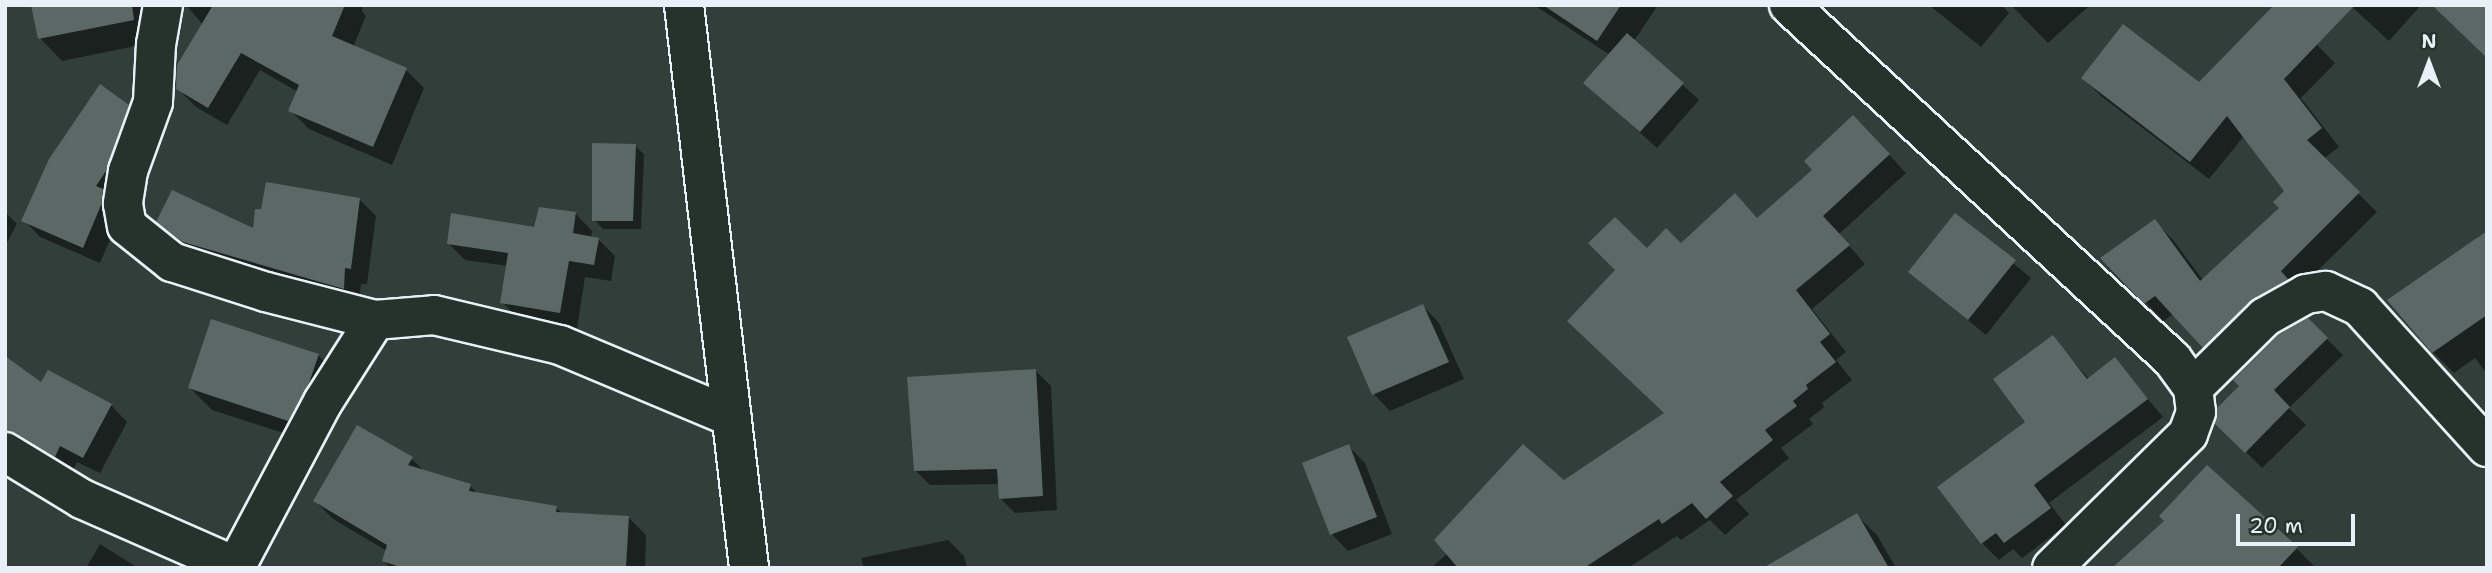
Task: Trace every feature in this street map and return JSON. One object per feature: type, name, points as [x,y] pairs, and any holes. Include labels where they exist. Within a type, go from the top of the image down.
[{"type":"street","points":[[163,5],[156,44],[153,102],[128,171],[123,204],[127,226],[172,262],[266,292],[375,320],[434,315],[560,345],[731,417]]},
{"type":"street","points":[[684,5],[749,568]]},
{"type":"street","points":[[1789,5],[2162,349],[2193,388],[2196,412],[2188,434],[2052,568]]},
{"type":"street","points":[[2193,388],[2265,317],[2306,294],[2326,291],[2360,307],[2487,447]]},
{"type":"street","points":[[5,452],[82,499],[237,567],[323,402],[375,320]]},
{"type":"building","points":[[31,5],[132,5],[134,20],[38,39]]},
{"type":"building","points":[[213,5],[345,5],[332,36],[407,68],[373,147],[288,111],[299,85],[241,53],[208,108],[176,89],[177,65]]},
{"type":"building","points":[[1543,5],[1621,5],[1597,41]]},
{"type":"building","points":[[2274,5],[2355,5],[2284,79],[2322,128],[2307,140],[2360,192],[2281,271],[2288,279],[2250,301],[2203,348],[2155,296],[2144,304],[2100,258],[2155,219],[2200,281],[2279,208],[2273,202],[2284,191],[2227,116],[2190,162],[2081,78],[2123,24],[2199,82]]},
{"type":"building","points":[[2432,5],[2487,5],[2487,58]]},
{"type":"building","points":[[1627,33],[1684,83],[1640,132],[1583,83]]},
{"type":"building","points":[[100,84],[129,105],[106,171],[96,186],[103,189],[101,205],[83,248],[21,221],[49,159]]},
{"type":"building","points":[[1853,115],[1890,154],[1823,216],[1850,245],[1796,290],[1830,334],[1820,342],[1836,362],[1806,385],[1808,389],[1793,401],[1797,406],[1765,430],[1773,440],[1720,482],[1733,496],[1706,519],[1692,503],[1662,524],[1659,519],[1584,568],[1458,568],[1434,540],[1523,444],[1564,480],[1664,413],[1567,321],[1615,270],[1588,243],[1615,217],[1647,248],[1666,228],[1681,243],[1735,193],[1757,218],[1812,170],[1804,161]]},
{"type":"building","points":[[592,143],[636,144],[633,221],[592,221]]},
{"type":"building","points":[[266,182],[360,198],[351,269],[345,268],[344,289],[183,242],[156,222],[172,190],[253,228],[255,209],[261,209]]},
{"type":"building","points":[[539,207],[576,212],[573,233],[599,238],[594,265],[569,261],[560,313],[500,303],[508,253],[447,244],[451,213],[534,227]]},
{"type":"building","points":[[1955,213],[2016,260],[1968,320],[1908,272]]},
{"type":"building","points":[[2487,231],[2487,315],[2432,353],[2387,300]]},
{"type":"building","points":[[1423,304],[1449,362],[1372,395],[1347,337]]},
{"type":"building","points":[[2308,318],[2328,338],[2274,390],[2290,407],[2245,453],[2215,424],[2217,408],[2239,386],[2233,380],[2278,335]]},
{"type":"building","points":[[211,319],[319,354],[309,383],[288,421],[188,388]]},
{"type":"building","points":[[2053,335],[2087,379],[2115,357],[2148,399],[2034,485],[2051,508],[2004,543],[1996,533],[1981,544],[1937,487],[2025,422],[1993,379]]},
{"type":"building","points":[[5,356],[41,382],[48,370],[112,404],[83,458],[60,446],[55,457],[16,433],[5,430]]},
{"type":"building","points":[[1036,369],[1043,496],[999,499],[997,469],[914,471],[907,377]]},
{"type":"building","points":[[357,425],[413,457],[408,465],[471,484],[469,491],[557,506],[556,512],[629,516],[626,568],[403,568],[382,561],[387,545],[313,501]]},
{"type":"building","points":[[1349,444],[1377,517],[1330,535],[1302,463]]},
{"type":"building","points":[[2207,465],[2298,547],[2278,568],[2112,568],[2164,521],[2159,516]]},
{"type":"building","points":[[1857,513],[1889,568],[1763,568]]}]
